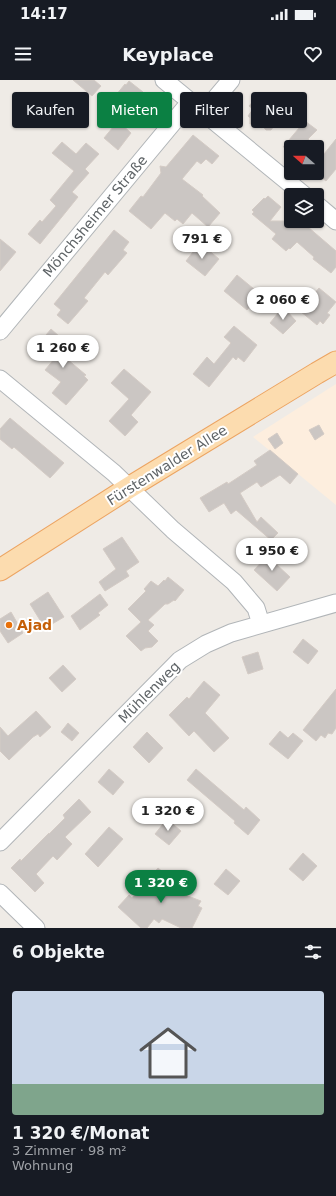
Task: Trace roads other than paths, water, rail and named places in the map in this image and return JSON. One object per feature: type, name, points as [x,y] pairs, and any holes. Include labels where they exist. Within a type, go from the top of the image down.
[{"type":"main road","name":"Fürstenwalder Allee","points":[[0,570],[130,488],[336,362]]},
{"type":"street","points":[[164,80],[180,94]]},
{"type":"street","points":[[221,92],[231,80]]},
{"type":"street","name":"Mönchsheimer Straße","points":[[0,331],[180,114]]},
{"type":"street","points":[[223,128],[296,188]]},
{"type":"street","points":[[324,211],[336,221]]},
{"type":"street","points":[[0,379],[114,473],[173,530],[234,582],[256,608],[261,624]]},
{"type":"street","name":"Mühlenweg","points":[[0,842],[180,660],[206,644],[231,633],[336,602]]},
{"type":"street","points":[[0,893],[36,928]]},
{"type":"place","name":"Ajad","points":[[9,625]]}]
